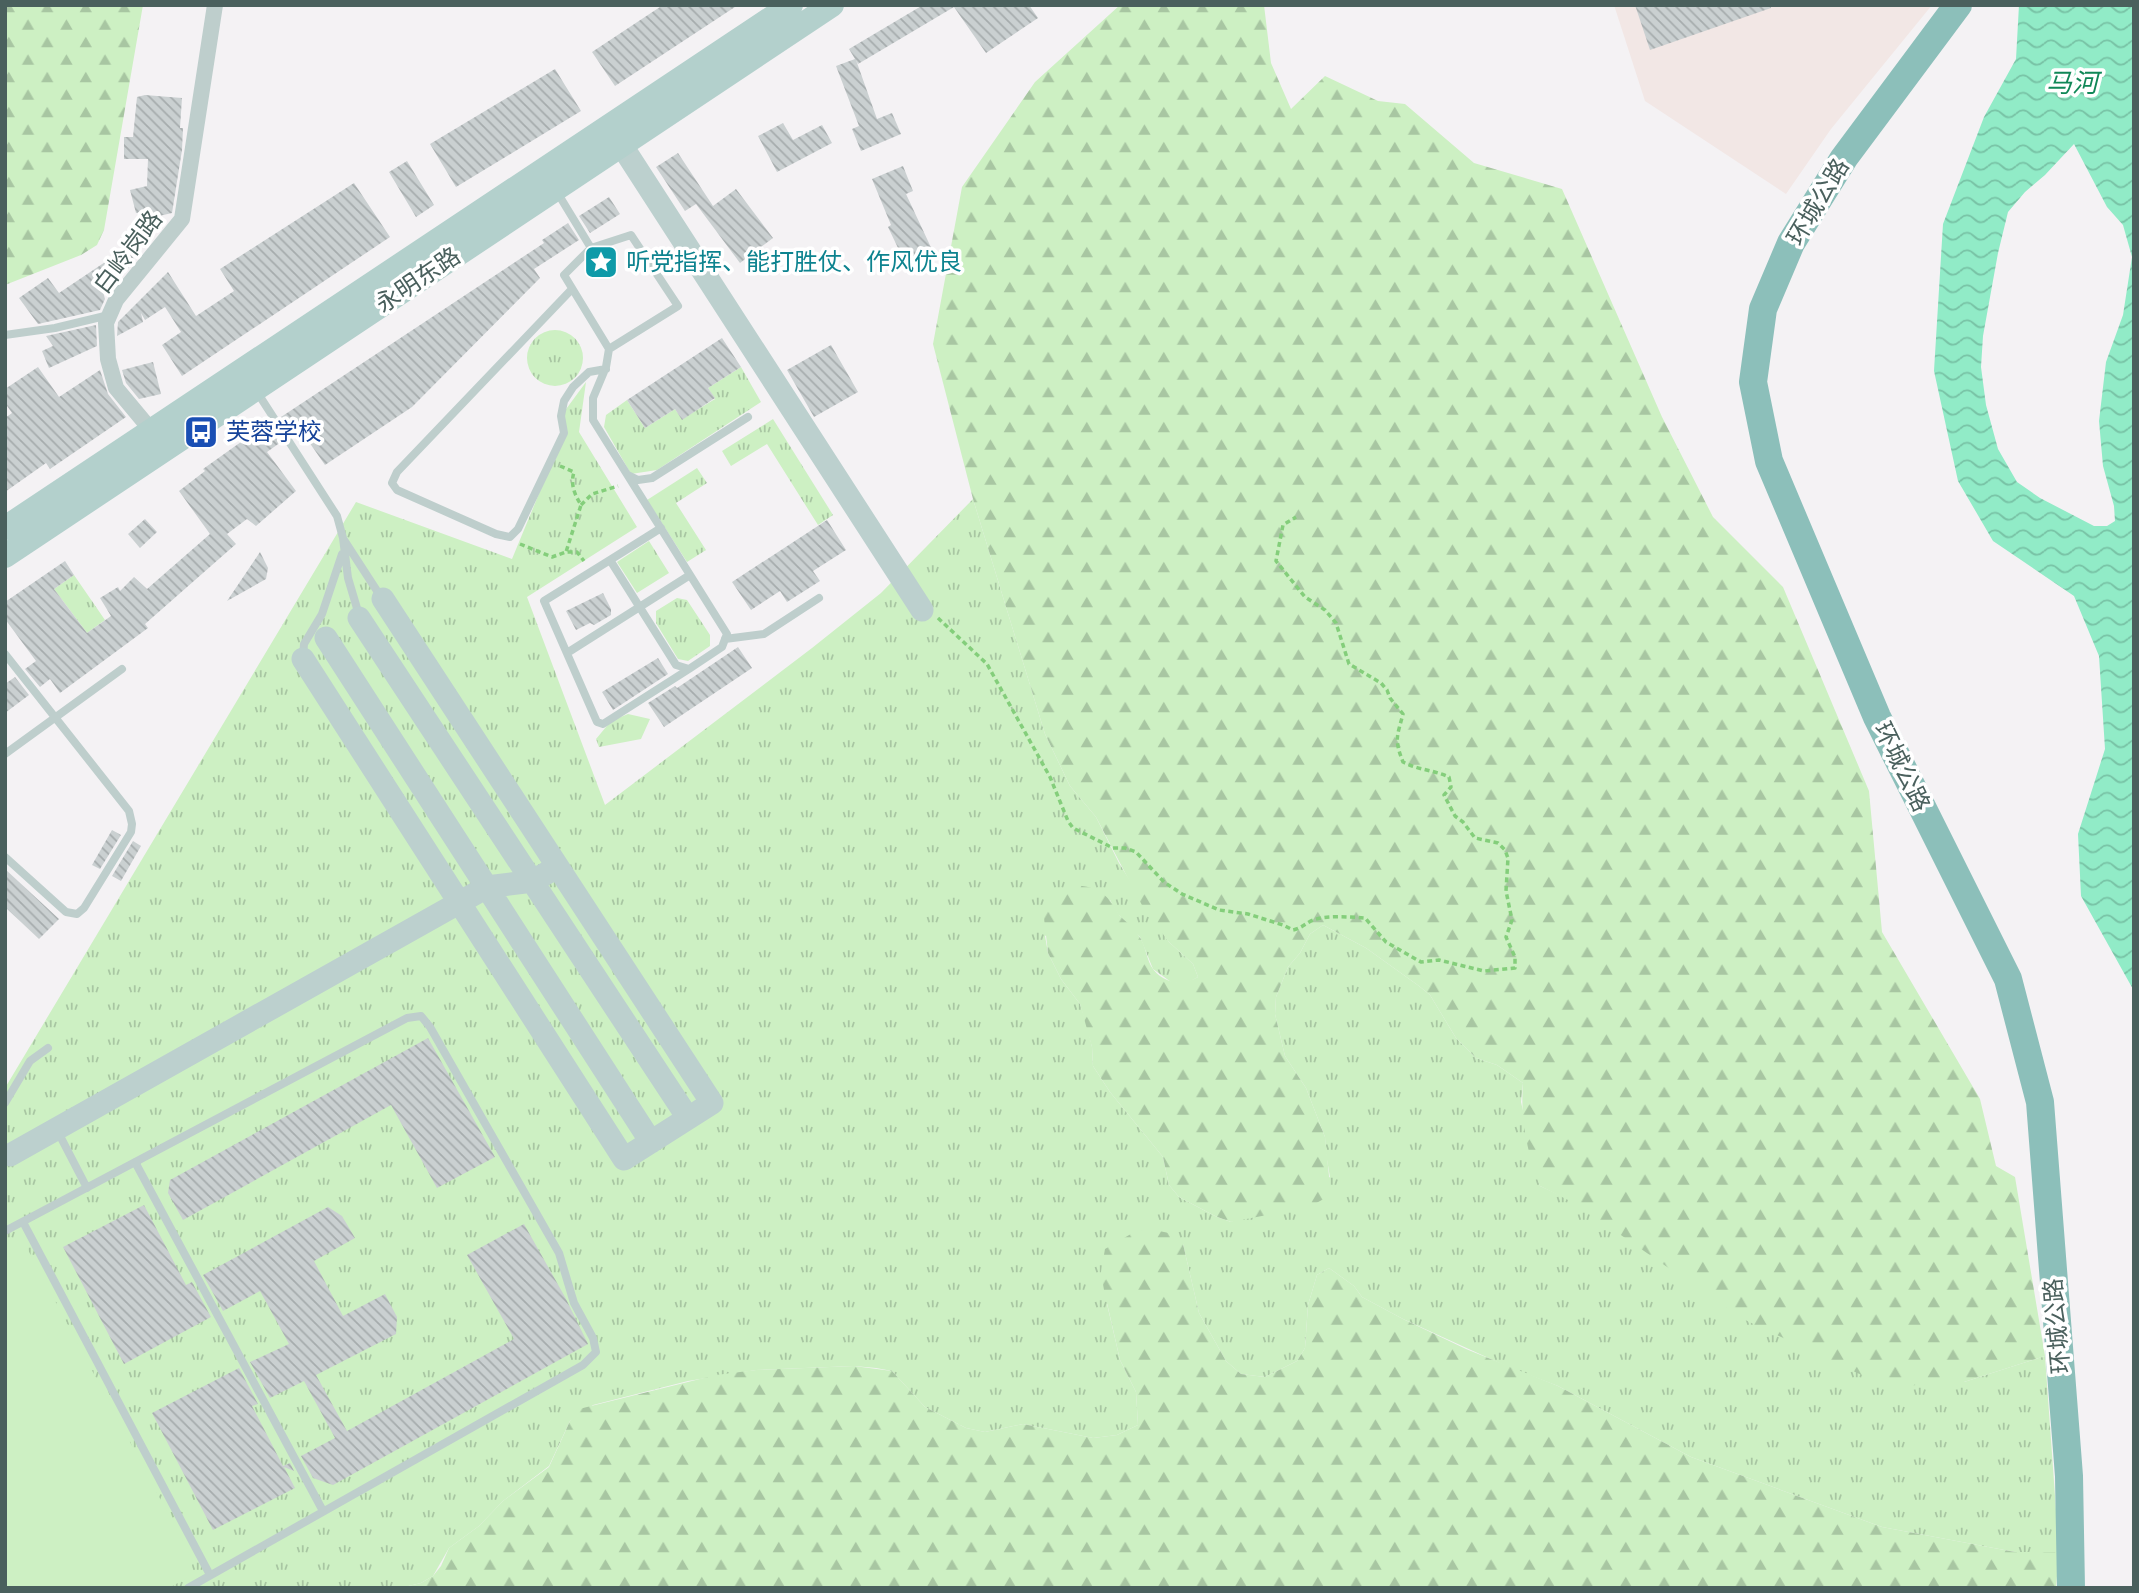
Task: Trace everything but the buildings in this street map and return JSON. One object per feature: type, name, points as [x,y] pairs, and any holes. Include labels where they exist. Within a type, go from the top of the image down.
[{"type":"highway","name":"环城公路","points":[[1958,5],[1844,158],[1791,243],[1763,309],[1753,382],[1769,461],[1877,717],[2002,966],[2011,991],[2041,1109],[2070,1476],[2071,1588]]},
{"type":"main road","name":"永明东路","points":[[5,556],[555,190],[615,136],[791,5]]},
{"type":"main road","name":"永明东路","points":[[5,528],[151,430],[615,136],[832,5]]},
{"type":"main road","points":[[615,136],[922,610]]},
{"type":"main road","points":[[303,659],[624,1159],[651,1142],[682,1108],[712,1103],[383,599]]},
{"type":"main road","points":[[359,618],[682,1108]]},
{"type":"main road","points":[[326,638],[651,1142]]},
{"type":"main road","points":[[345,724],[360,691]]},
{"type":"main road","points":[[10,1155],[487,887],[533,881],[558,867]]},
{"type":"main road","points":[[552,988],[583,1095]]},
{"type":"main road","points":[[650,1009],[663,1067],[682,1108]]},
{"type":"street","name":"白岭岗路","points":[[151,430],[116,388],[108,359],[106,323],[116,300],[182,219],[215,5]]},
{"type":"lane","points":[[555,190],[592,248]]},
{"type":"lane","points":[[609,349],[678,306],[631,235],[592,248],[564,275],[609,349],[606,369],[593,398],[593,420],[628,475],[633,484],[661,528],[727,634],[722,647],[603,724],[597,722],[544,601],[661,528]]},
{"type":"lane","points":[[572,289],[397,472],[392,483],[397,490],[496,534],[510,537],[519,529],[564,433],[561,416],[564,401],[573,387],[589,372],[606,369]]},
{"type":"lane","points":[[5,335],[55,328],[110,315]]},
{"type":"lane","points":[[256,389],[337,516],[346,568],[359,618]]},
{"type":"lane","points":[[628,475],[638,480],[652,478],[748,416]]},
{"type":"lane","points":[[343,542],[383,599]]},
{"type":"lane","points":[[326,638],[322,625],[324,606],[343,542]]},
{"type":"lane","points":[[610,560],[676,665],[689,669]]},
{"type":"lane","points":[[567,653],[690,575]]},
{"type":"lane","points":[[725,639],[764,634],[819,598]]},
{"type":"lane","points":[[303,659],[304,644],[324,606]]},
{"type":"lane","points":[[5,654],[129,811],[132,824],[131,832],[84,908],[77,914],[66,912],[5,857]]},
{"type":"lane","points":[[5,754],[122,669]]},
{"type":"lane","points":[[5,1231],[407,1018],[421,1016],[430,1027],[554,1245],[574,1303],[593,1338],[596,1352],[583,1364],[188,1588]]},
{"type":"lane","points":[[5,1103],[30,1061],[48,1048]]},
{"type":"lane","points":[[56,1129],[87,1188]]},
{"type":"lane","points":[[135,1162],[323,1511]]},
{"type":"lane","points":[[23,1222],[210,1575]]},
{"type":"path","points":[[551,464],[574,472],[574,492],[581,505]]},
{"type":"path","points":[[566,552],[581,505],[592,494],[633,484]]},
{"type":"path","points":[[922,610],[936,617],[987,664],[1050,776],[1073,828],[1113,848],[1136,852],[1173,889],[1219,910],[1248,914],[1293,930],[1304,928],[1311,921],[1322,918],[1365,918],[1386,942],[1421,961],[1438,960],[1484,971],[1515,968],[1515,957],[1506,937],[1512,920],[1506,891],[1508,858],[1505,850],[1499,843],[1475,838],[1455,816],[1444,795],[1451,787],[1449,777],[1436,771],[1415,769],[1403,762],[1396,733],[1403,715],[1387,690],[1381,683],[1349,664],[1336,623],[1325,610],[1305,597],[1280,570],[1276,561],[1283,524],[1296,517]]},
{"type":"path","points":[[510,537],[513,541],[552,557],[566,552],[577,552],[591,572]]},
{"type":"shaded area","points":[[1614,5],[1932,5],[1831,129],[1786,194],[1645,101]]},
{"type":"green space","points":[[5,5],[143,5],[104,230],[97,245],[81,255],[5,285]]},
{"type":"green space","points":[[1120,5],[1264,5],[1271,63],[1291,109],[1325,76],[1378,101],[1405,104],[1474,163],[1562,189],[1662,417],[1713,517],[1783,587],[1869,791],[1882,932],[1980,1099],[1996,1166],[2015,1177],[2045,1356],[1964,1382],[1887,1387],[1741,1318],[1576,1204],[1540,1186],[1526,1135],[1523,1083],[1497,1065],[1476,1058],[1456,1038],[1430,995],[1419,986],[1366,948],[1323,925],[1310,934],[1300,953],[1288,967],[1276,997],[1275,1014],[1285,1056],[1306,1088],[1325,1137],[1331,1195],[1309,1207],[1231,1222],[1179,1197],[1169,1185],[1163,1157],[1110,1092],[1093,1066],[1092,1047],[1080,1004],[1061,979],[1048,953],[1044,918],[1052,892],[1076,886],[1099,891],[1137,933],[1151,966],[1161,977],[1173,982],[1185,982],[1198,977],[1193,964],[1169,942],[1144,909],[1096,817],[1070,786],[1045,734],[973,499],[933,344],[962,187],[1035,82]]},
{"type":"green space","points":[[555,330],[566,332],[575,338],[581,347],[581,369],[575,378],[566,384],[555,386],[544,384],[535,378],[529,369],[527,358],[529,347],[535,338],[544,332]]},
{"type":"green space","points":[[741,367],[761,402],[657,470],[631,474],[604,427],[606,415],[627,400],[645,428],[675,409],[682,419],[715,399],[708,388]]},
{"type":"green space","points":[[586,382],[579,432],[637,527],[527,597],[605,805],[881,593],[973,499],[1045,734],[1070,786],[1096,817],[1119,863],[1169,942],[1193,964],[1198,977],[1185,984],[1171,982],[1153,969],[1140,937],[1118,914],[1110,900],[1045,936],[1048,953],[1061,979],[1080,1004],[1092,1047],[1093,1066],[1110,1092],[1163,1157],[1169,1185],[1179,1197],[1231,1222],[1330,1177],[1325,1137],[1306,1088],[1285,1056],[1275,1014],[1276,997],[1288,967],[1300,953],[1310,934],[1323,925],[1366,948],[1419,986],[1430,995],[1456,1038],[1476,1058],[1497,1065],[1523,1083],[1521,1102],[1540,1186],[1964,1382],[2045,1356],[2059,1552],[2015,1552],[1882,1527],[1691,1457],[1558,1386],[1506,1366],[1403,1319],[1362,1297],[1354,1286],[1329,1268],[1317,1275],[1308,1305],[1305,1348],[1297,1361],[1265,1377],[1241,1374],[1226,1361],[1199,1313],[1183,1244],[1107,1304],[1120,1360],[1136,1392],[1138,1425],[1117,1435],[1093,1438],[1023,1424],[985,1432],[966,1428],[925,1407],[892,1371],[876,1368],[854,1366],[756,1370],[688,1381],[593,1405],[570,1421],[549,1466],[503,1501],[479,1526],[449,1548],[433,1576],[421,1583],[400,1588],[5,1588],[5,1088],[356,502],[512,559],[564,433],[561,416]]},
{"type":"green space","points":[[773,419],[833,515],[818,525],[767,444],[731,466],[722,451]]},
{"type":"green space","points":[[697,468],[707,483],[676,503],[706,550],[687,562],[647,500]]},
{"type":"green space","points":[[649,541],[669,573],[637,593],[617,562]]},
{"type":"green space","points":[[74,575],[105,620],[87,633],[54,589]]},
{"type":"green space","points":[[677,598],[687,600],[710,635],[710,646],[688,661],[678,659],[656,623],[656,611]]},
{"type":"green space","points":[[628,714],[650,719],[641,739],[599,747],[596,739],[611,721]]},
{"type":"green space","points":[[1149,1229],[1174,1234],[1183,1244],[1199,1313],[1226,1361],[1241,1374],[1265,1377],[1297,1361],[1305,1348],[1308,1305],[1317,1275],[1329,1268],[1354,1286],[1362,1297],[1403,1319],[1466,1349],[1558,1386],[1691,1457],[1882,1527],[2015,1552],[2059,1552],[2056,1588],[400,1588],[421,1583],[433,1576],[449,1548],[479,1526],[503,1501],[549,1467],[570,1421],[579,1409],[716,1375],[756,1370],[854,1366],[892,1371],[925,1407],[966,1428],[985,1432],[1023,1424],[1093,1438],[1117,1435],[1138,1425],[1136,1392],[1120,1360],[1101,1272],[1105,1249],[1136,1231]]},
{"type":"green space","points":[[5,1248],[27,1248],[190,1555],[191,1572],[185,1579],[169,1588],[5,1588]]},
{"type":"water","name":"马河","points":[[2019,5],[2134,5],[2134,991],[2081,896],[2078,834],[2105,749],[2099,656],[2074,596],[1993,541],[1958,481],[1934,371],[1943,224],[1984,117],[2016,59]],"holes":[[[2074,144],[2107,207],[2123,225],[2132,257],[2123,315],[2106,362],[2099,421],[2103,466],[2114,506],[2115,521],[2107,526],[2094,526],[2040,498],[2017,482],[1998,449],[1986,405],[1981,367],[1983,336],[2008,212]]]},
{"type":"place","name":"听党指挥、能打胜仗、作风优良","points":[[601,262]]},
{"type":"place","name":"芙蓉学校","points":[[201,432]]}]
